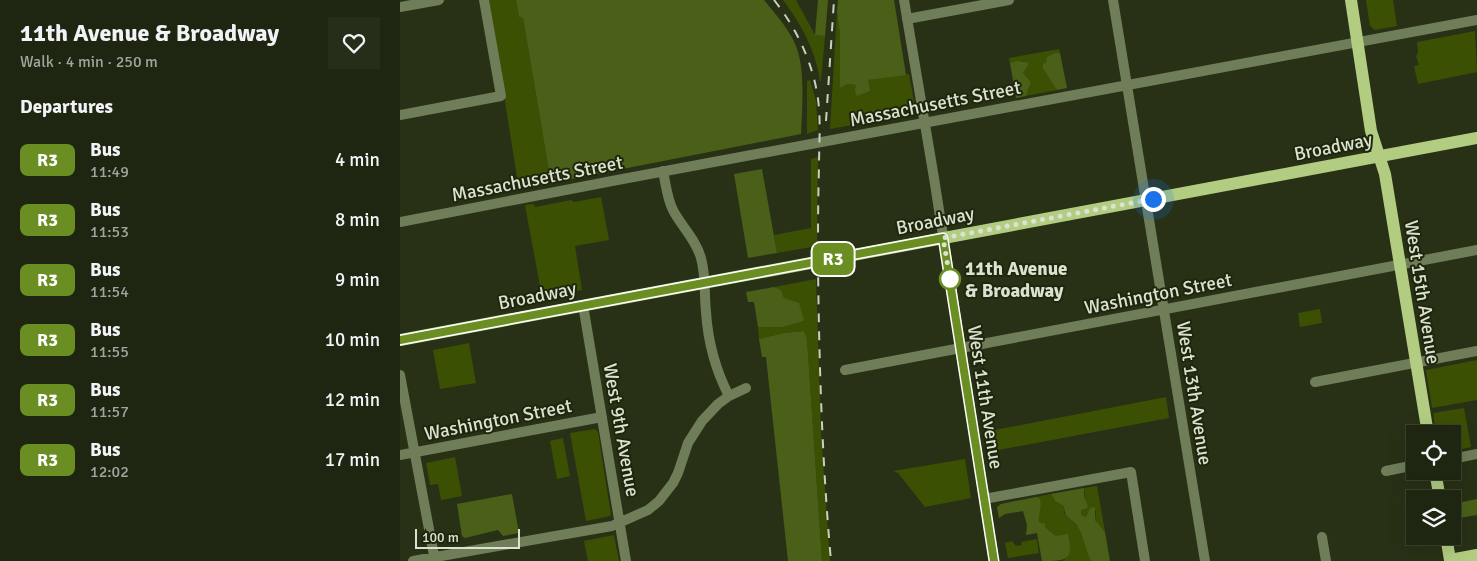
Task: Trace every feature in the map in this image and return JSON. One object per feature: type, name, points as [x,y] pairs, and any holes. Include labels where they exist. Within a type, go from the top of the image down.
[{"type":"main road","name":"West 15th Avenue","points":[[1351,0],[1371,131],[1385,174],[1426,425]]},
{"type":"main road","name":"Broadway","points":[[400,340],[1477,138]]},
{"type":"main road","points":[[1446,545],[1447,560],[1477,555]]},
{"type":"street","points":[[400,7],[439,0]]},
{"type":"street","points":[[400,114],[501,96],[484,0]]},
{"type":"street","name":"West 11th Avenue","points":[[904,0],[994,561]]},
{"type":"street","points":[[907,19],[1009,0]]},
{"type":"street","name":"West 13th Avenue","points":[[1113,0],[1205,561]]},
{"type":"street","name":"Massachusetts Street","points":[[400,222],[1477,20]]},
{"type":"street","points":[[664,171],[669,201],[696,245],[700,257],[706,282],[706,310],[710,347],[718,373],[729,396]]},
{"type":"street","name":"Washington Street","points":[[846,370],[1477,250]]},
{"type":"street","name":"West 9th Avenue","points":[[583,305],[626,561]]},
{"type":"street","points":[[1315,382],[1477,351]]},
{"type":"street","points":[[400,375],[434,559]]},
{"type":"street","points":[[413,561],[434,559],[612,526],[648,510],[665,493],[678,473],[685,450],[695,430],[710,412],[729,396],[746,388]]},
{"type":"street","name":"Washington Street","points":[[400,455],[602,417]]},
{"type":"street","points":[[1461,457],[1477,454]]},
{"type":"street","points":[[1386,470],[1406,467]]},
{"type":"street","points":[[984,499],[1131,472],[1145,561]]},
{"type":"street","points":[[1322,537],[1326,561]]},
{"type":"green space","points":[[489,0],[516,0],[519,17],[523,18],[551,183],[519,190]]},
{"type":"green space","points":[[516,0],[764,0],[788,31],[798,52],[802,82],[801,134],[551,183],[523,18],[519,17]]},
{"type":"green space","points":[[783,0],[796,0],[815,35],[825,36],[821,81],[807,38]]},
{"type":"green space","points":[[818,0],[828,0],[825,36],[815,35]]},
{"type":"green space","points":[[838,0],[894,0],[906,75],[868,80],[870,91],[857,96],[855,91],[856,85],[848,84],[840,88]]},
{"type":"green space","points":[[1366,0],[1393,0],[1397,26],[1375,30],[1370,26]]},
{"type":"green space","points":[[837,12],[840,34],[840,88],[848,84],[856,85],[868,80],[909,74],[916,113],[830,129]]},
{"type":"green space","points":[[1475,31],[1477,72],[1418,84],[1414,66],[1419,65],[1416,56],[1418,53],[1417,42]]},
{"type":"green space","points":[[1059,49],[1060,53],[1055,53],[1048,57],[1046,63],[1057,90],[1026,96],[1031,82],[1023,73],[1027,62],[1010,63],[1009,58]]},
{"type":"green space","points":[[1060,53],[1067,88],[1057,90],[1043,68],[1047,57]]},
{"type":"green space","points":[[1017,61],[1027,62],[1028,65],[1023,73],[1031,82],[1026,96],[1016,98],[1010,63]]},
{"type":"green space","points":[[810,80],[816,101],[818,130],[807,134],[807,81]]},
{"type":"green space","points":[[818,157],[817,246],[777,253],[774,235],[811,228],[811,159]]},
{"type":"green space","points":[[762,169],[777,253],[748,258],[734,174]]},
{"type":"green space","points":[[601,197],[609,240],[575,246],[582,290],[542,297],[525,205],[534,204],[535,207],[571,200],[574,202]]},
{"type":"green space","points":[[816,279],[821,431],[830,561],[822,561],[807,339],[803,331],[759,339],[758,327],[783,327],[804,321],[784,298],[781,290],[774,287]]},
{"type":"green space","points":[[774,287],[781,290],[784,298],[799,303],[804,321],[783,327],[758,327],[754,302],[748,302],[746,292]]},
{"type":"green space","points":[[1320,309],[1322,323],[1300,327],[1298,313]]},
{"type":"green space","points":[[804,331],[807,339],[822,561],[788,561],[766,357],[762,357],[759,339],[784,333]]},
{"type":"green space","points":[[469,343],[476,383],[440,389],[433,350]]},
{"type":"green space","points":[[1477,360],[1477,400],[1432,408],[1426,370]]},
{"type":"green space","points":[[1166,397],[1169,418],[988,452],[985,432]]},
{"type":"green space","points":[[1464,408],[1471,447],[1461,449],[1461,425],[1435,425],[1433,413]]},
{"type":"green space","points":[[595,429],[598,432],[611,515],[586,521],[570,433]]},
{"type":"green space","points":[[563,438],[570,476],[557,479],[550,441]]},
{"type":"green space","points":[[455,457],[462,496],[441,500],[438,484],[430,485],[426,463]]},
{"type":"green space","points":[[965,459],[971,498],[925,507],[898,473],[893,471]]},
{"type":"green space","points":[[1097,486],[1105,532],[1095,520],[1096,511],[1088,512],[1086,517],[1081,515],[1081,510],[1086,509],[1084,488]]},
{"type":"green space","points":[[1084,488],[1084,496],[1088,506],[1086,509],[1081,510],[1081,515],[1086,517],[1090,508],[1095,507],[1095,520],[1105,532],[1110,561],[1091,561],[1077,525],[1067,517],[1064,506],[1055,501],[1051,494]]},
{"type":"green space","points":[[512,494],[519,533],[503,536],[498,530],[465,538],[462,536],[457,504]]},
{"type":"green space","points":[[1051,494],[1055,501],[1064,506],[1064,513],[1079,528],[1091,561],[1063,561],[1067,557],[1061,536],[1056,536],[1039,522],[1036,497]]},
{"type":"green space","points":[[1036,497],[1040,499],[1039,522],[1045,524],[1045,527],[1056,536],[1068,534],[1070,550],[1066,558],[1062,560],[1042,561],[1037,533],[1026,535],[1027,525],[1023,511],[1005,514],[999,518],[997,507],[1001,504]]},
{"type":"green space","points":[[1477,499],[1477,515],[1461,518],[1461,502]]},
{"type":"green space","points":[[614,535],[619,561],[588,561],[584,541]]},
{"type":"green space","points":[[1037,539],[1039,553],[1008,558],[1005,543],[1012,541],[1016,546],[1022,545],[1021,542]]},
{"type":"railway","points":[[774,0],[790,23],[803,47],[816,86],[819,108],[818,262],[820,374],[825,486],[831,561]]},
{"type":"railway","points":[[826,121],[834,0]]},
{"type":"bus line","name":"R3","points":[[400,340],[943,238],[994,561]]},
{"type":"place","name":"11th Avenue & Broadway","points":[[950,279]]},
{"type":"route","points":[[950,279],[951,284],[943,238],[1153,199]]}]
